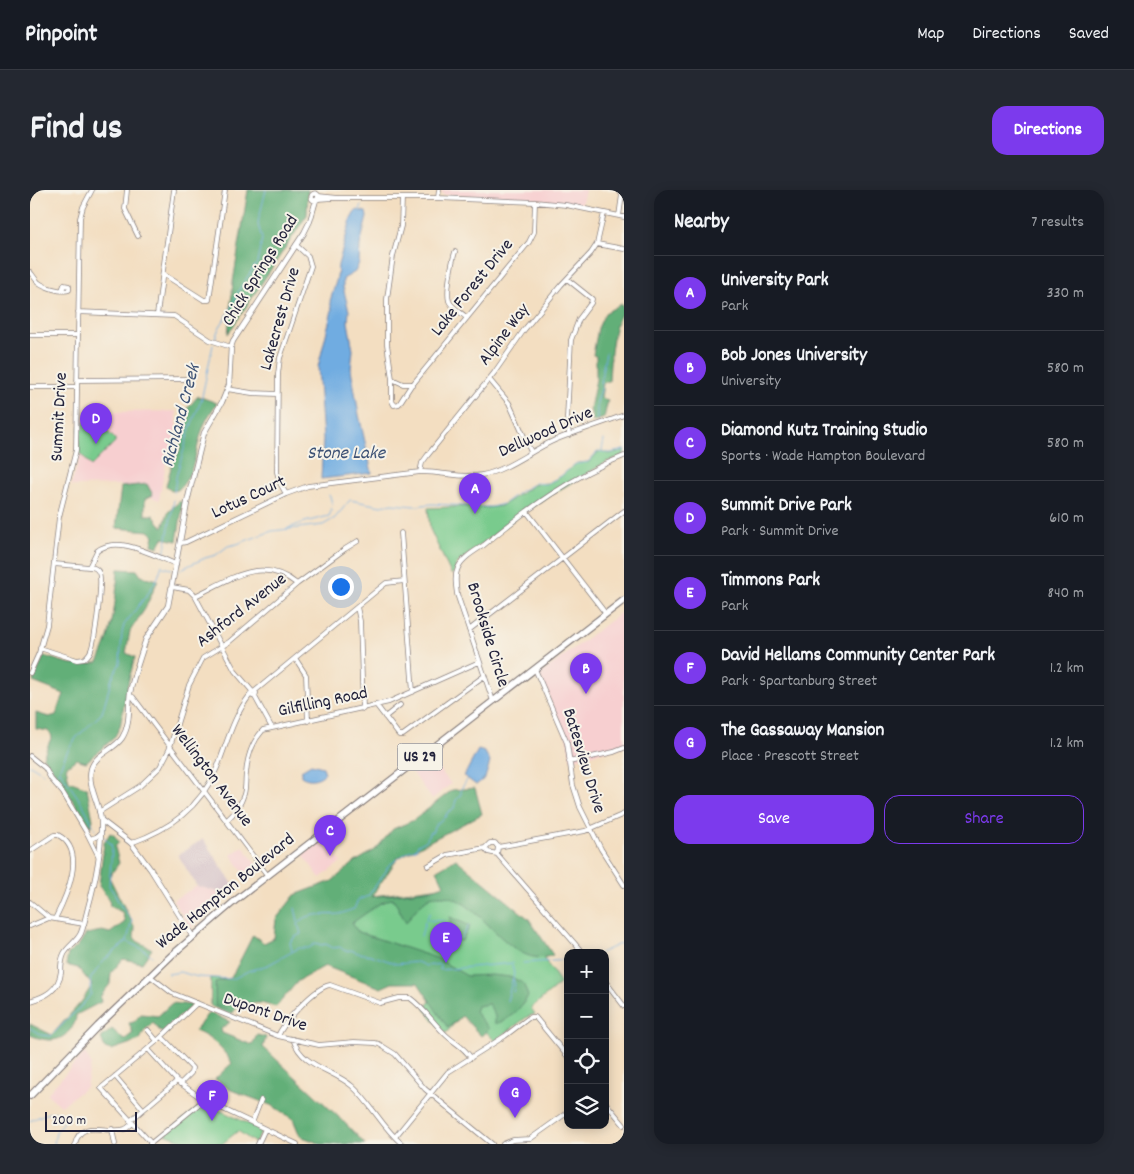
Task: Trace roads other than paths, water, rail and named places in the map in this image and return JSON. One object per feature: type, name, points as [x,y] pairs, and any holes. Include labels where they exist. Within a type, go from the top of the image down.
[{"type":"main road","name":"Wade Hampton Boulevard","points":[[30,1096],[150,976],[236,900],[624,600]]},
{"type":"street","name":"Summit Drive","points":[[30,673],[40,648],[49,608],[59,517],[76,450],[81,211],[92,190]]},
{"type":"street","points":[[127,190],[125,209],[138,236]]},
{"type":"street","points":[[158,315],[174,190]]},
{"type":"street","points":[[163,274],[204,300],[209,300],[225,190]]},
{"type":"street","points":[[438,198],[439,190]]},
{"type":"street","points":[[315,196],[535,202],[566,205],[622,217],[622,195],[619,190]]},
{"type":"street","name":"Chick Springs Road","points":[[30,1001],[47,995],[57,986],[60,978],[62,957],[80,934],[84,924],[99,857],[101,820],[92,784],[91,770],[96,760],[118,743],[124,735],[128,724],[130,696],[146,639],[168,606],[188,498],[204,433],[228,389],[231,347],[244,323],[308,224],[315,196]]},
{"type":"street","name":"Lake Forest Drive","points":[[402,198],[401,226],[393,256],[387,299],[387,344],[392,379],[392,401],[394,405],[398,404],[532,236],[535,202]]},
{"type":"street","name":"Alpine Way","points":[[420,472],[422,463],[427,456],[489,380],[524,330],[567,279],[588,258],[598,244],[604,213]]},
{"type":"street","points":[[598,244],[624,249]]},
{"type":"street","name":"Lakecrest Drive","points":[[286,494],[277,472],[277,394],[280,358],[311,266],[308,256],[296,245]]},
{"type":"street","points":[[455,252],[450,272],[449,300],[467,318]]},
{"type":"street","points":[[30,272],[40,283],[54,288],[63,288],[66,284],[69,288],[78,288]]},
{"type":"street","points":[[567,279],[592,299],[579,319],[571,340],[567,418],[569,435]]},
{"type":"street","points":[[78,312],[176,317],[210,340],[231,347]]},
{"type":"street","points":[[30,335],[77,335]]},
{"type":"street","points":[[77,380],[190,379]]},
{"type":"street","points":[[392,379],[403,384],[413,384]]},
{"type":"street","points":[[489,380],[509,403],[531,452]]},
{"type":"street","points":[[30,387],[77,387]]},
{"type":"street","points":[[228,389],[252,393],[277,394]]},
{"type":"street","name":"Dellwood Drive","points":[[420,472],[466,476],[483,475],[569,435],[624,415]]},
{"type":"street","name":"Brookside Circle","points":[[493,701],[456,587],[458,566],[467,557],[549,495],[624,456]]},
{"type":"street","name":"Lotus Court","points":[[181,543],[202,535],[286,494],[319,484],[420,472]]},
{"type":"street","points":[[469,630],[624,511]]},
{"type":"street","points":[[527,512],[606,614]]},
{"type":"street","points":[[401,533],[413,692]]},
{"type":"street","name":"Ashford Avenue","points":[[99,812],[140,786],[163,762],[170,746],[185,696],[198,665],[206,656],[222,647],[298,584],[358,541]]},
{"type":"street","points":[[90,567],[97,551],[109,545],[138,548],[176,564]]},
{"type":"street","points":[[40,648],[77,660],[86,658],[90,652],[96,626],[100,578],[98,570],[90,567],[54,564]]},
{"type":"street","points":[[195,596],[243,574],[260,570],[280,573],[298,584]]},
{"type":"street","points":[[131,843],[150,836],[174,823],[193,805],[216,768],[239,711],[253,693],[386,582],[404,581]]},
{"type":"street","points":[[172,587],[189,590],[195,596],[222,647],[238,674],[253,693],[272,728]]},
{"type":"street","points":[[357,607],[360,621],[363,709]]},
{"type":"street","points":[[295,658],[306,675],[308,721]]},
{"type":"street","name":"Gilfilling Road","points":[[227,820],[236,810],[244,794],[247,763],[251,751],[262,732],[272,728],[377,706],[479,662]]},
{"type":"street","name":"Batesview Drive","points":[[535,669],[567,743],[576,798],[590,829],[624,885]]},
{"type":"street","points":[[377,706],[399,735],[403,734],[484,676]]},
{"type":"street","name":"Wellington Avenue","points":[[130,696],[133,697],[268,876]]},
{"type":"street","points":[[385,717],[400,705]]},
{"type":"street","points":[[569,762],[624,748]]},
{"type":"street","points":[[30,756],[45,768],[63,793],[99,857]]},
{"type":"street","points":[[428,866],[447,855],[484,848],[492,843],[498,847],[590,829],[624,814]]},
{"type":"street","points":[[101,820],[131,843],[151,870],[193,937]]},
{"type":"street","points":[[90,839],[96,838],[100,834]]},
{"type":"street","points":[[30,851],[58,835],[65,840],[72,853],[73,864],[70,884],[65,899],[54,919]]},
{"type":"street","points":[[497,854],[498,847]]},
{"type":"street","points":[[484,848],[488,852],[497,854],[580,949]]},
{"type":"street","points":[[30,902],[49,918],[84,924]]},
{"type":"street","points":[[30,926],[49,918]]},
{"type":"street","name":"Dupont Drive","points":[[150,976],[172,993],[278,1036],[319,1045],[354,1042],[379,1044],[395,1054],[417,1082],[430,1094],[492,1144]]},
{"type":"street","points":[[278,1036],[285,1024],[318,990],[330,985],[376,1003],[384,1003],[398,998],[410,998],[426,1012],[448,1037],[463,1048],[471,1058]]},
{"type":"street","points":[[609,985],[622,1000],[624,1006]]},
{"type":"street","points":[[197,1003],[162,1037],[101,1088],[151,1144],[204,1100]]},
{"type":"street","points":[[395,1137],[448,1072],[508,1034],[530,1016],[535,1017],[564,1052]]},
{"type":"street","points":[[148,1030],[157,1041]]},
{"type":"street","points":[[75,1144],[77,1136],[86,1130],[125,1129],[143,1109],[191,1073],[192,1068],[162,1037]]},
{"type":"street","points":[[293,1039],[300,1052],[310,1063],[345,1081],[354,1088],[402,1144]]},
{"type":"street","points":[[148,1049],[179,1082],[204,1100],[297,1144]]},
{"type":"street","points":[[115,1076],[143,1109]]},
{"type":"street","points":[[252,1123],[262,1100]]},
{"type":"street","points":[[609,1107],[624,1125]]},
{"type":"street","points":[[503,1144],[513,1140],[530,1139],[564,1115]]},
{"type":"street","points":[[112,1129],[115,1144]]},
{"type":"street","points":[[257,1144],[265,1129]]},
{"type":"street","points":[[159,1138],[162,1144]]},
{"type":"water","name":"Stone Lake","points":[[356,210],[366,212],[367,217],[360,245],[359,263],[355,272],[343,279],[343,287],[349,311],[348,322],[353,350],[351,369],[372,473],[321,479],[323,439],[318,367],[332,310],[330,301],[337,278],[338,265],[351,219]]},
{"type":"water","points":[[478,750],[485,752],[490,762],[485,778],[476,785],[464,776]]},
{"type":"water","points":[[311,764],[323,767],[325,773],[313,779],[301,776],[301,770]]},
{"type":"waterway","name":"Richland Creek","points":[[215,338],[240,288],[257,263],[262,239],[258,224],[266,190]]},
{"type":"waterway","points":[[359,212],[362,205]]},
{"type":"waterway","name":"Richland Creek","points":[[174,493],[176,477],[190,428],[201,401],[213,345]]},
{"type":"waterway","points":[[597,420],[597,402],[601,390],[606,353]]},
{"type":"waterway","points":[[602,450],[604,440]]},
{"type":"waterway","points":[[179,570],[216,555],[228,546],[272,531],[323,525],[335,518],[350,500],[381,506],[392,504],[415,506],[432,504],[491,507],[503,504],[535,483],[546,484],[561,476],[575,464],[588,462],[598,451],[610,453],[624,450]]},
{"type":"waterway","points":[[286,529],[329,516],[332,506],[329,495]]},
{"type":"waterway","name":"Richland Creek","points":[[164,555],[174,500]]},
{"type":"waterway","name":"Richland Creek","points":[[53,777],[57,774],[76,738],[102,713],[112,678],[120,663],[124,625],[149,592],[158,577],[162,565]]},
{"type":"waterway","points":[[163,567],[172,569]]},
{"type":"waterway","points":[[30,765],[43,773]]},
{"type":"waterway","name":"Richland Creek","points":[[60,771],[83,805],[95,829]]},
{"type":"waterway","points":[[292,951],[290,942],[301,934],[298,924],[302,920],[311,916],[339,914],[354,909],[358,900],[368,896],[388,866],[427,840],[434,826],[454,808],[456,800],[461,794],[461,789],[467,780]]},
{"type":"waterway","name":"Richland Creek","points":[[30,1028],[41,1035],[51,1036],[91,994],[90,980],[102,962],[127,941],[132,920],[118,902],[109,886],[112,849],[111,844],[104,837]]},
{"type":"waterway","points":[[295,908],[298,921]]},
{"type":"waterway","points":[[426,920],[430,913]]},
{"type":"waterway","points":[[428,920],[445,921],[446,928]]},
{"type":"waterway","points":[[421,936],[425,922]]},
{"type":"waterway","points":[[446,933],[451,947],[464,934],[469,925]]},
{"type":"waterway","points":[[128,942],[152,956]]},
{"type":"waterway","points":[[609,949],[624,942]]},
{"type":"waterway","points":[[168,974],[180,972],[198,977],[233,979],[248,971],[268,965],[299,948],[309,948],[316,943],[326,944],[333,948],[340,947],[345,951],[351,950],[371,955],[397,964],[417,962],[426,966],[440,964],[440,970],[513,963]]},
{"type":"waterway","points":[[523,963],[564,960]]},
{"type":"waterway","points":[[507,1001],[514,974],[512,965]]},
{"type":"waterway","points":[[513,979],[515,985],[513,992]]},
{"type":"waterway","name":"Richland Creek","points":[[30,1121],[54,1112],[58,1112],[66,1117],[56,1132],[54,1144]]},
{"type":"place","name":"Summit Drive Park","points":[[96,444]]},
{"type":"place","name":"University Park","points":[[475,514]]},
{"type":"place","name":"Bob Jones University","points":[[586,694]]},
{"type":"place","name":"Diamond Kutz Training Studio","points":[[330,856]]},
{"type":"place","name":"Timmons Park","points":[[446,963]]},
{"type":"place","name":"The Gassaway Mansion","points":[[515,1118]]},
{"type":"place","name":"David Hellams Community Center Park","points":[[212,1121]]}]
